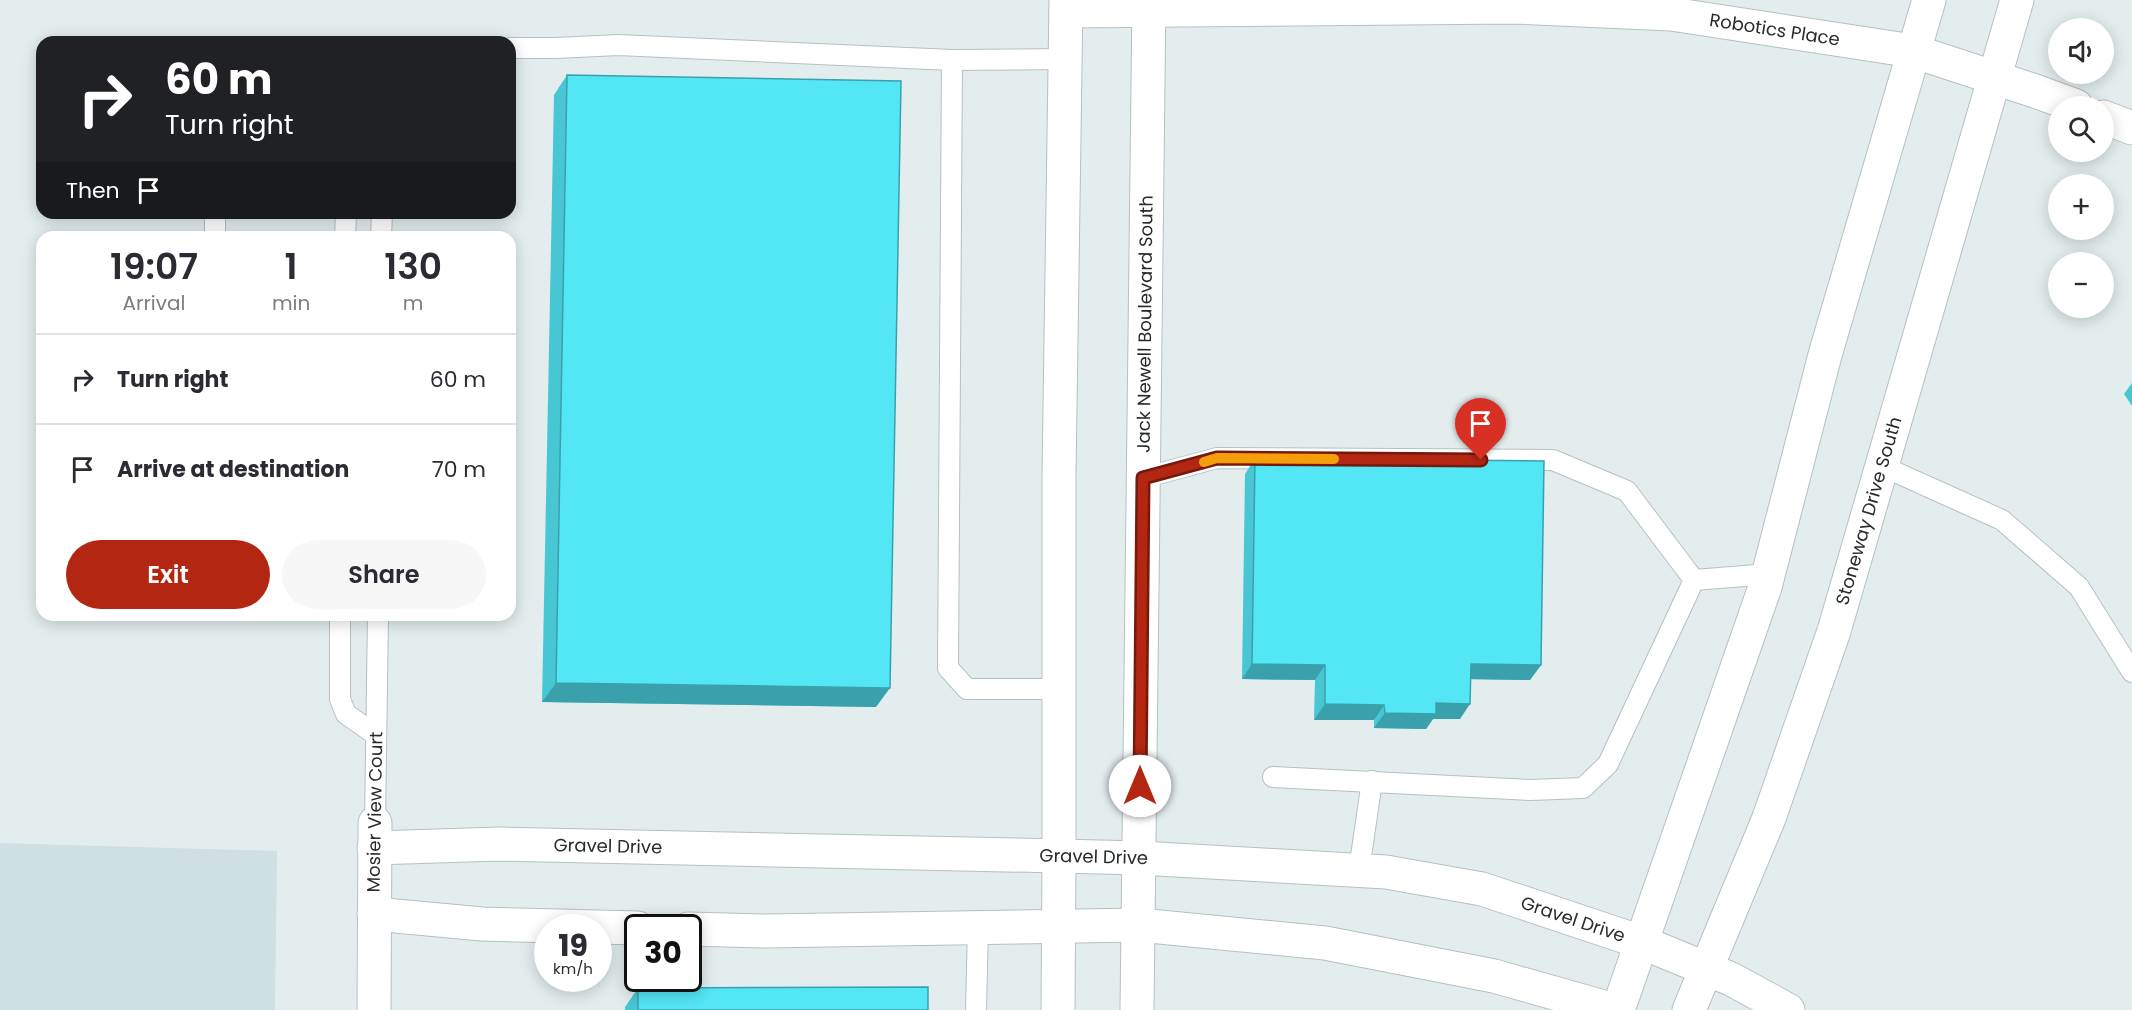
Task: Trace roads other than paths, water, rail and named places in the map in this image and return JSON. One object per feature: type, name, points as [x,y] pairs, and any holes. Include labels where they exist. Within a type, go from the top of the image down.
[{"type":"street","points":[[702,929],[765,931],[1139,925],[1325,943],[1494,976],[1616,1010],[1769,574],[1825,355],[1929,0]]},
{"type":"street","name":"Stoneway Drive South","points":[[1689,1010],[1769,818],[1834,631],[2017,0]]},
{"type":"street","points":[[1058,1010],[1059,476],[1066,5]]},
{"type":"street","name":"Robotics Place","points":[[1066,5],[1513,7],[1671,14],[1913,51],[2048,96]]},
{"type":"street","name":"Jack Newell Boulevard South","points":[[1137,1010],[1149,5]]},
{"type":"street","points":[[2114,121],[2132,128]]},
{"type":"street","name":"Gravel Drive","points":[[375,835],[499,844],[1140,858],[1386,872],[1482,889],[1641,942],[1731,979],[1788,1010]]},
{"type":"street","name":"Mosier View Court","points":[[374,1010],[375,835]]},
{"type":"street","points":[[374,914],[482,924],[624,928]]},
{"type":"lane","points":[[516,48],[618,45],[952,60],[1065,59]]},
{"type":"lane","points":[[952,60],[948,668],[967,689],[1059,689]]},
{"type":"lane","points":[[1143,478],[1217,458],[1553,460],[1628,491],[1694,580]]},
{"type":"lane","points":[[1882,466],[2002,520],[2079,587],[2132,672]]},
{"type":"lane","points":[[1694,580],[1769,574]]},
{"type":"lane","points":[[1273,777],[1530,790],[1583,788],[1608,764],[1694,580]]},
{"type":"lane","points":[[340,621],[340,699],[346,714],[376,735]]},
{"type":"lane","name":"Mosier View Court","points":[[375,835],[378,621]]},
{"type":"lane","points":[[1359,870],[1372,782]]},
{"type":"lane","points":[[976,1010],[978,927]]}]
